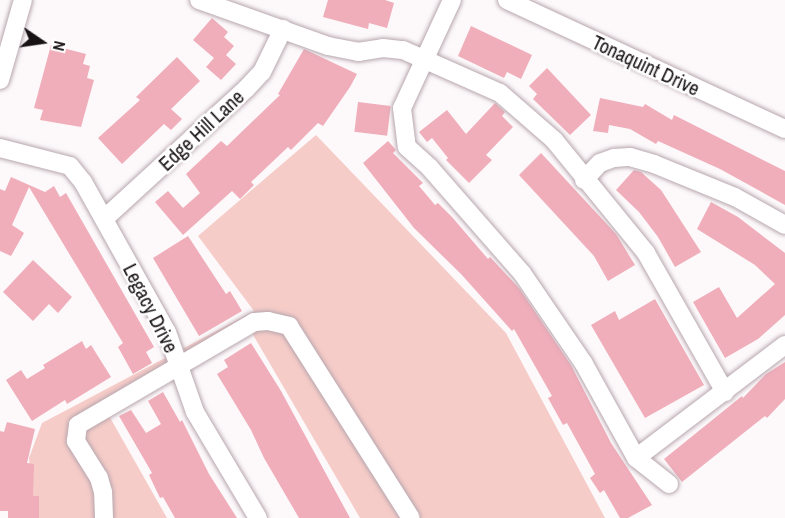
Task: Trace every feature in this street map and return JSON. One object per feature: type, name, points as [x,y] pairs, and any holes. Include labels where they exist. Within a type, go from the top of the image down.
[{"type":"street","points":[[0,80],[23,0]]},
{"type":"street","points":[[199,0],[328,46],[358,52],[393,49],[424,57],[500,93],[554,140],[584,180],[646,253],[725,392]]},
{"type":"street","points":[[452,0],[402,108],[407,147],[430,168],[542,301],[584,364],[636,458],[669,484]]},
{"type":"street","name":"Tonaquint Drive","points":[[507,0],[785,129]]},
{"type":"street","name":"Edge Hill Lane","points":[[104,219],[246,89],[262,72],[283,29]]},
{"type":"street","name":"Legacy Drive","points":[[0,148],[70,166],[83,182],[167,332],[195,412],[258,518]]},
{"type":"street","points":[[584,180],[600,163],[614,158],[630,157],[654,164],[735,197],[785,225]]},
{"type":"street","points":[[104,518],[103,492],[99,478],[76,441],[78,425],[254,322],[268,321],[289,326],[411,518]]},
{"type":"street","points":[[636,458],[785,345]]},
{"type":"shaded area","points":[[316,135],[506,333],[605,518],[360,518],[252,333],[108,414],[167,518],[34,518],[29,458],[42,423],[254,311],[198,236]]},
{"type":"building","points":[[328,0],[385,0],[394,3],[387,28],[369,23],[368,29],[323,17]]},
{"type":"building","points":[[212,18],[228,32],[224,37],[234,46],[226,55],[236,64],[221,80],[206,67],[214,58],[193,40]]},
{"type":"building","points":[[471,26],[532,55],[521,79],[507,72],[504,78],[458,56]]},
{"type":"building","points":[[51,45],[86,54],[83,64],[90,66],[87,78],[94,80],[81,127],[40,120],[43,110],[34,108]]},
{"type":"building","points":[[304,49],[357,74],[350,87],[323,126],[318,123],[291,150],[288,147],[251,182],[254,185],[240,199],[232,191],[183,235],[155,202],[168,191],[183,208],[200,193],[186,174],[221,141],[227,146],[280,95],[278,94]]},
{"type":"building","points":[[177,57],[200,81],[171,109],[182,119],[171,130],[164,124],[122,164],[98,138],[140,100],[136,97]]},
{"type":"building","points":[[547,68],[591,115],[570,135],[533,99],[537,94],[529,86]]},
{"type":"building","points":[[600,98],[643,107],[645,104],[672,120],[674,115],[785,171],[785,205],[720,169],[658,141],[656,144],[630,129],[609,125],[608,133],[593,131]]},
{"type":"building","points":[[358,102],[391,106],[387,136],[354,132]]},
{"type":"building","points":[[495,103],[505,112],[502,116],[513,127],[486,155],[492,160],[469,183],[446,160],[448,158],[432,138],[427,142],[419,132],[447,110],[466,134]]},
{"type":"building","points":[[388,141],[396,150],[393,153],[423,183],[419,186],[435,205],[438,203],[488,259],[490,257],[519,288],[571,365],[611,443],[652,505],[628,518],[620,518],[604,490],[600,493],[590,478],[595,474],[567,423],[563,425],[548,398],[552,396],[514,329],[512,331],[461,274],[414,228],[363,163]]},
{"type":"building","points":[[541,153],[616,234],[635,265],[608,281],[594,256],[519,175]]},
{"type":"building","points":[[634,170],[641,172],[661,190],[701,252],[675,267],[658,237],[639,212],[616,190]]},
{"type":"building","points":[[11,177],[45,192],[54,186],[60,197],[66,193],[154,347],[146,352],[152,363],[133,374],[118,347],[123,343],[29,187],[12,225],[24,233],[11,256],[0,251],[0,189],[5,191]]},
{"type":"building","points":[[711,202],[738,217],[785,253],[785,315],[758,339],[725,358],[693,302],[719,287],[737,318],[775,284],[755,265],[697,229]]},
{"type":"building","points":[[188,236],[226,294],[230,291],[242,311],[199,336],[153,258]]},
{"type":"building","points":[[33,260],[72,297],[58,313],[49,304],[33,321],[3,292]]},
{"type":"building","points":[[655,299],[704,385],[645,418],[591,325],[615,311],[619,320]]},
{"type":"building","points":[[82,341],[86,349],[91,345],[111,377],[67,404],[65,400],[32,421],[6,380],[21,370],[27,379],[45,368],[43,365]]},
{"type":"building","points":[[251,343],[281,391],[350,518],[299,518],[264,458],[251,430],[217,374],[228,367],[224,360]]},
{"type":"building","points":[[785,362],[785,399],[767,418],[765,416],[682,482],[664,459],[742,396],[743,398],[766,374]]},
{"type":"building","points":[[163,392],[180,422],[182,420],[209,474],[237,518],[175,518],[163,497],[160,498],[149,475],[152,473],[119,416],[131,410],[146,433],[161,424],[148,401]]},
{"type":"building","points":[[7,422],[35,429],[27,463],[34,464],[33,496],[39,496],[39,518],[8,518],[8,511],[0,511],[0,431],[4,432]]}]
